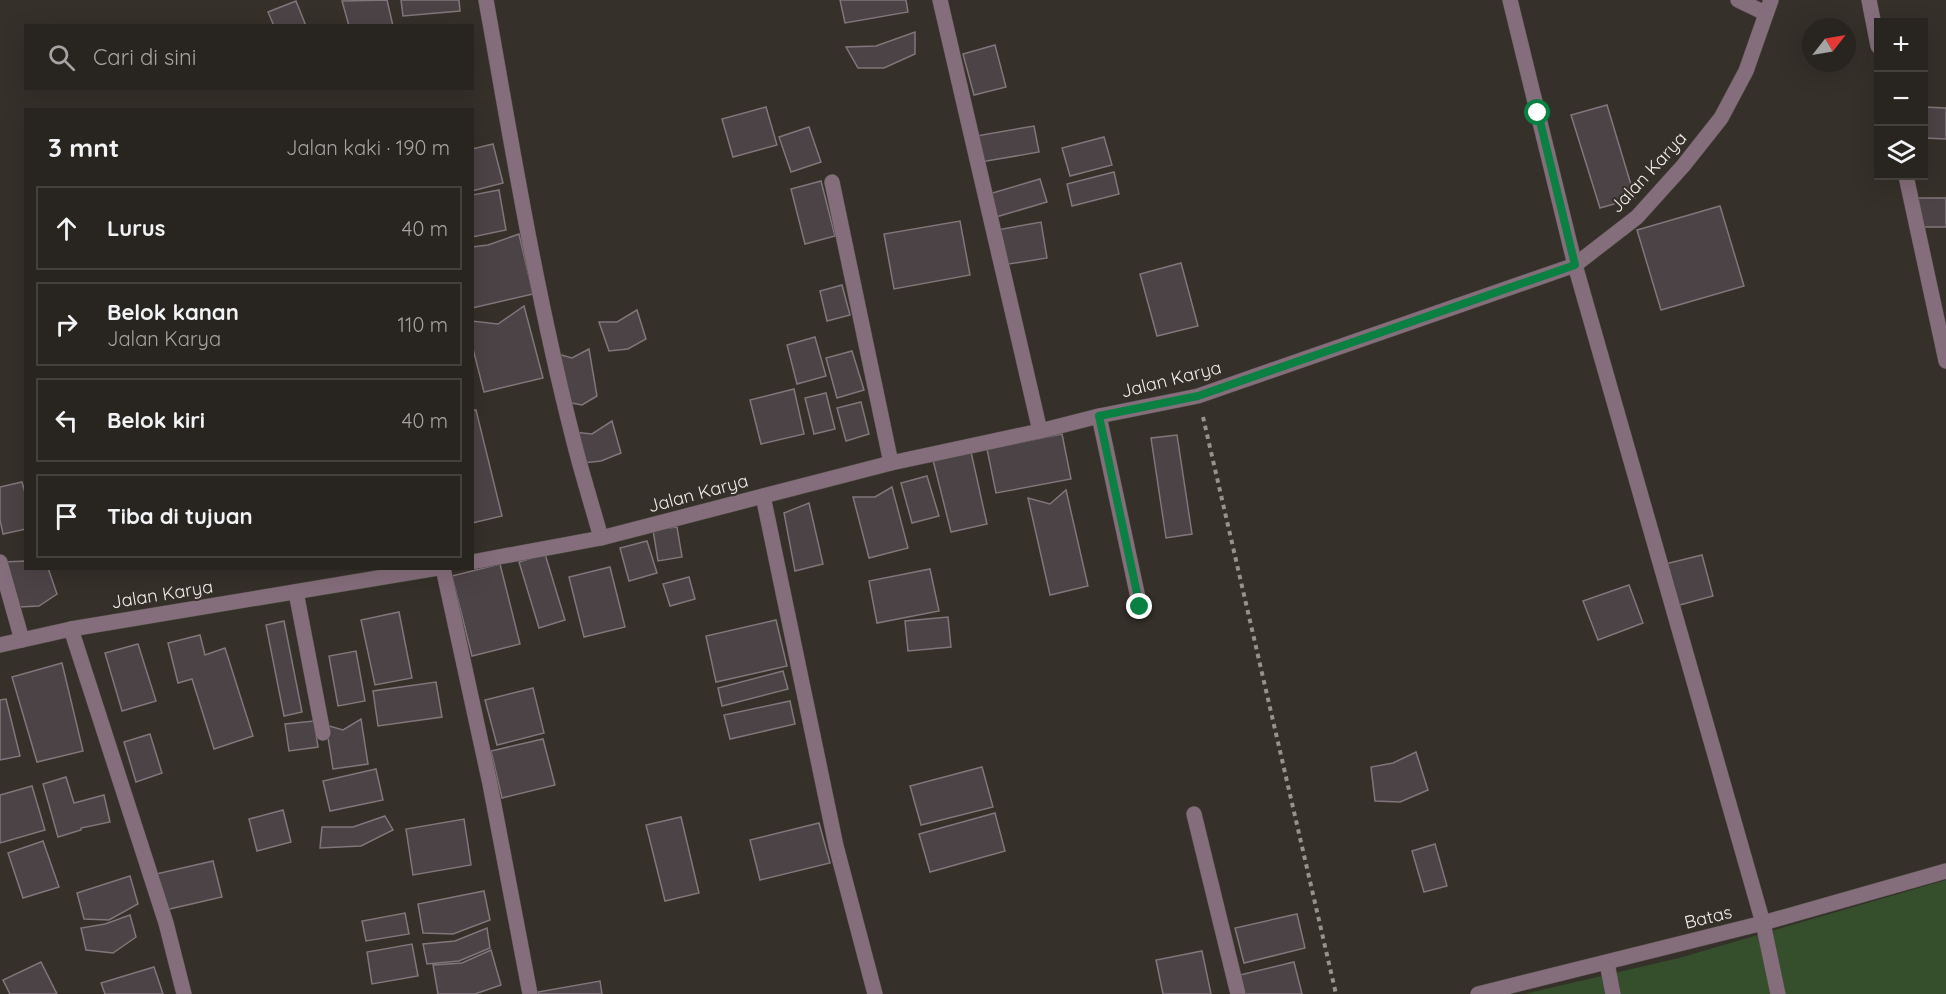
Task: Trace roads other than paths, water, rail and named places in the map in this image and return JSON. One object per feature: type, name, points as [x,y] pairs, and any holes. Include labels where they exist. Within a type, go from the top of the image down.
[{"type":"street","points":[[486,0],[517,176],[548,331],[573,437],[601,538]]},
{"type":"street","points":[[940,0],[1040,431]]},
{"type":"street","points":[[1510,0],[1575,265],[1763,923],[1778,994]]},
{"type":"street","points":[[1738,0],[1768,7]]},
{"type":"street","points":[[1869,0],[1874,26]]},
{"type":"street","name":"Jalan Karya","points":[[474,562],[601,538],[891,463],[1198,396],[1575,265],[1637,217],[1683,166],[1721,118],[1746,71],[1768,7]]},
{"type":"street","points":[[1907,180],[1946,361]]},
{"type":"street","points":[[832,182],[891,463]]},
{"type":"street","points":[[1099,416],[1140,607]]},
{"type":"street","points":[[764,496],[836,846],[875,994]]},
{"type":"street","points":[[0,561],[22,640]]},
{"type":"street","name":"Jalan Karya","points":[[0,645],[71,629],[426,570]]},
{"type":"street","points":[[443,570],[490,784],[530,994]]},
{"type":"street","points":[[296,592],[323,733]]},
{"type":"street","points":[[71,629],[166,923],[184,994]]},
{"type":"street","points":[[1194,814],[1238,994]]},
{"type":"street","name":"Batas","points":[[1478,994],[1763,923],[1946,871]]},
{"type":"street","points":[[1607,963],[1613,994]]}]
